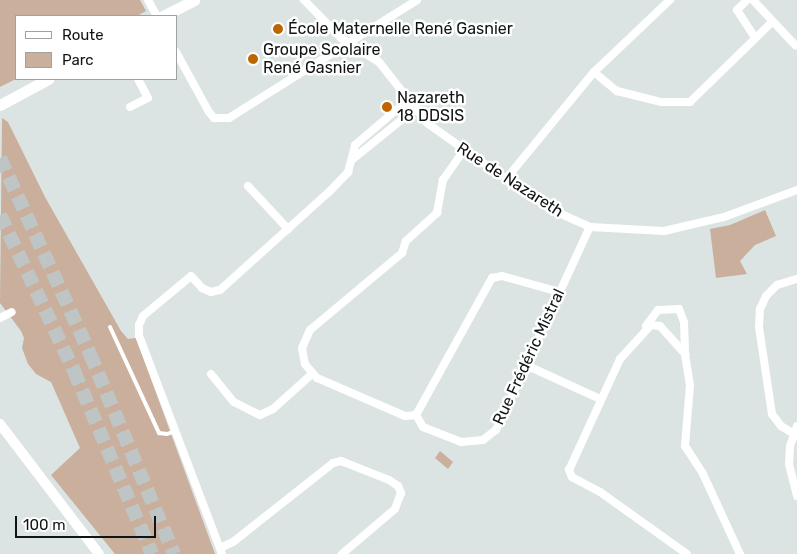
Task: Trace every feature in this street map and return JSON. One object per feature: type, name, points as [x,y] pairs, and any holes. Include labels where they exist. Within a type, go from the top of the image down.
[{"type":"main road","points":[[165,15],[194,0]]},
{"type":"main road","points":[[0,105],[46,80]]},
{"type":"street","points":[[148,0],[156,15]]},
{"type":"street","name":"Rue de Nazareth","points":[[304,0],[348,44],[379,62],[427,123],[463,151],[552,210],[590,226],[664,231],[724,217],[797,190]]},
{"type":"street","points":[[178,56],[209,112],[222,120],[237,114],[417,0]]},
{"type":"street","points":[[506,179],[594,72],[670,0]]},
{"type":"street","points":[[746,0],[737,10],[755,38]]},
{"type":"street","points":[[753,0],[795,45]]},
{"type":"street","points":[[594,72],[617,91],[680,104],[690,102],[772,22]]},
{"type":"street","points":[[130,107],[148,98],[139,80]]},
{"type":"street","points":[[342,554],[395,509],[401,494],[398,486],[389,480],[341,461],[333,463],[221,551],[139,335],[139,325],[144,316],[191,276],[202,288],[211,292],[220,290],[348,172],[355,145],[409,99]]},
{"type":"street","points":[[353,158],[416,108]]},
{"type":"street","points":[[463,151],[442,180],[437,213],[406,241],[402,252],[354,295],[340,302],[305,336],[302,354],[312,374],[399,414],[416,416],[492,278],[508,277],[559,292]]},
{"type":"street","points":[[248,186],[288,229]]},
{"type":"street","name":"Rue Frédéric Mistral","points":[[416,416],[423,428],[454,440],[470,443],[483,440],[496,430],[528,366],[559,292],[590,226]]},
{"type":"street","points":[[797,279],[777,285],[766,296],[760,309],[760,327],[772,414],[781,426],[796,430],[789,464],[797,496]]},
{"type":"street","points":[[687,554],[600,492],[572,477],[569,470],[620,359],[658,310],[679,309],[684,322],[685,354],[690,385],[685,446],[703,474],[740,554]]},
{"type":"street","points":[[0,318],[12,312]]},
{"type":"street","points":[[646,326],[660,326],[685,354]]},
{"type":"street","points":[[528,366],[600,399]]},
{"type":"street","points":[[211,374],[234,402],[260,415],[273,410],[312,374]]},
{"type":"street","points":[[0,424],[99,554]]},
{"type":"lane","points":[[110,326],[159,432],[167,434],[175,431]]},
{"type":"green space","points":[[0,0],[140,0],[146,11],[139,15],[15,15],[15,80],[0,87]]},
{"type":"green space","points":[[2,118],[8,122],[45,197],[121,331],[128,339],[136,338],[215,554],[115,554],[51,475],[80,448],[51,382],[36,374],[28,364],[22,348],[24,338],[21,331],[0,303]]},
{"type":"green space","points":[[765,210],[776,236],[755,245],[740,261],[747,274],[716,278],[710,229],[730,225]]},
{"type":"green space","points":[[440,451],[453,462],[448,469],[435,458]]},
{"type":"tunnel","points":[[0,158],[90,354],[174,554]]},
{"type":"tunnel","points":[[0,215],[74,371],[152,554]]},
{"type":"place","name":"École Maternelle René Gasnier","points":[[278,29]]},
{"type":"place","name":"Groupe Scolaire René Gasnier","points":[[253,59]]},
{"type":"place","name":"Nazareth 18 DDSIS","points":[[387,107]]}]
